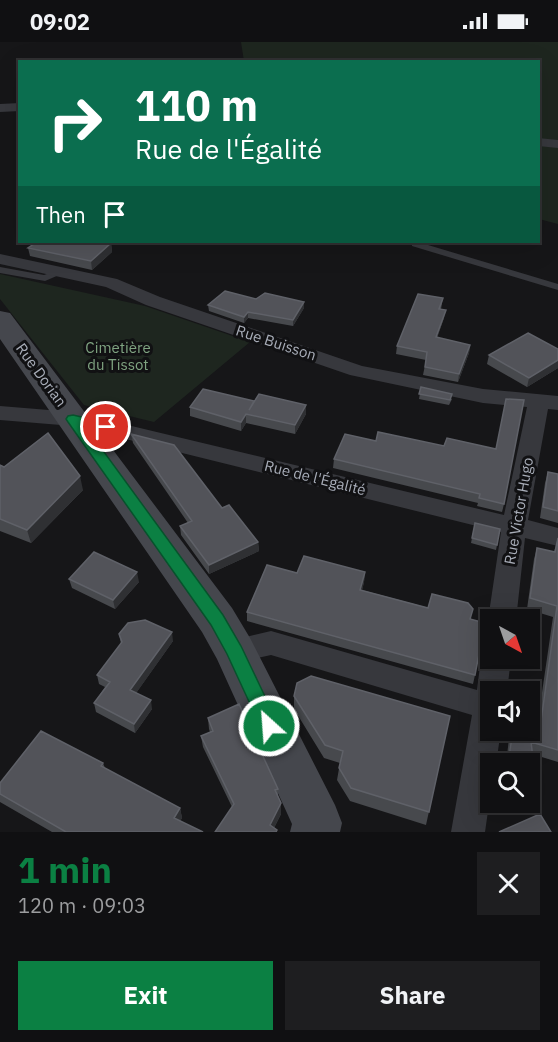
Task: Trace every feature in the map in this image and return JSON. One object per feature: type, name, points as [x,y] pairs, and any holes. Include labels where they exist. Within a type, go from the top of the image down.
[{"type":"main road","name":"Rue Dorian","points":[[0,320],[217,620],[235,651],[317,823],[315,832]]},
{"type":"street","points":[[0,108],[18,107]]},
{"type":"street","points":[[540,142],[558,144]]},
{"type":"street","name":"Rue Buisson","points":[[0,259],[111,283],[124,290],[357,370],[483,396],[548,402]]},
{"type":"street","name":"Rue Victor Hugo","points":[[503,609],[514,527],[548,402]]},
{"type":"street","name":"Rue de l'Égalité","points":[[0,413],[73,419],[558,537]]},
{"type":"street","points":[[235,651],[271,643],[480,704]]},
{"type":"street","points":[[468,832],[484,741]]},
{"type":"lane","points":[[415,244],[558,287]]},
{"type":"lane","points":[[0,270],[45,278],[61,272]]},
{"type":"green space","points":[[241,42],[558,42],[558,224],[540,219],[540,60],[244,60]]},
{"type":"green space","name":"Cimetière du Tissot","points":[[0,274],[145,306],[250,342],[154,422],[84,405],[0,299]]},
{"type":"building","points":[[36,243],[111,243],[91,261],[28,248]]},
{"type":"building","points":[[225,291],[256,299],[265,293],[304,302],[293,320],[248,312],[244,317],[208,305]]},
{"type":"building","points":[[418,294],[443,298],[439,309],[446,310],[436,337],[470,345],[459,374],[425,367],[427,352],[397,346]]},
{"type":"building","points":[[528,333],[558,349],[558,360],[529,378],[489,355]]},
{"type":"building","points":[[421,387],[452,394],[450,400],[419,394]]},
{"type":"building","points":[[203,389],[254,401],[249,410],[259,394],[306,405],[295,425],[246,414],[241,422],[190,407]]},
{"type":"building","points":[[506,399],[524,400],[504,504],[479,498],[480,494],[334,459],[345,434],[376,441],[378,432],[444,446],[447,438],[496,449]]},
{"type":"building","points":[[48,433],[80,476],[27,530],[0,519],[0,465],[4,467]]},
{"type":"building","points":[[131,434],[174,445],[222,508],[229,505],[258,542],[209,565],[180,526],[192,521]]},
{"type":"building","points":[[548,472],[558,474],[558,511],[543,507]]},
{"type":"building","points":[[475,523],[500,529],[497,545],[472,538]]},
{"type":"building","points":[[558,538],[558,750],[531,742],[532,753],[510,753],[511,741],[540,741],[540,721],[557,606],[530,598],[537,548],[555,552]]},
{"type":"building","points":[[94,552],[137,572],[113,600],[69,579]]},
{"type":"building","points":[[304,556],[365,572],[360,590],[428,608],[432,594],[468,603],[473,609],[470,619],[480,622],[480,649],[475,675],[247,612],[267,565],[297,573]]},
{"type":"building","points":[[145,620],[172,632],[130,690],[151,700],[134,724],[94,703],[110,682],[97,675],[122,642],[119,634],[128,623]]},
{"type":"building","points":[[311,676],[450,716],[429,812],[351,788],[339,768],[343,751],[325,745],[294,696],[297,683]]},
{"type":"building","points":[[239,704],[278,789],[275,790],[281,803],[270,825],[277,830],[276,832],[215,832],[234,804],[201,736],[213,731],[208,718]]},
{"type":"building","points":[[41,731],[103,763],[101,766],[180,808],[174,818],[203,832],[66,832],[0,794],[0,783]]},
{"type":"building","points":[[540,814],[551,832],[499,832]]},
{"type":"route","points":[[106,427],[73,419],[217,620],[235,651],[269,726]]}]
